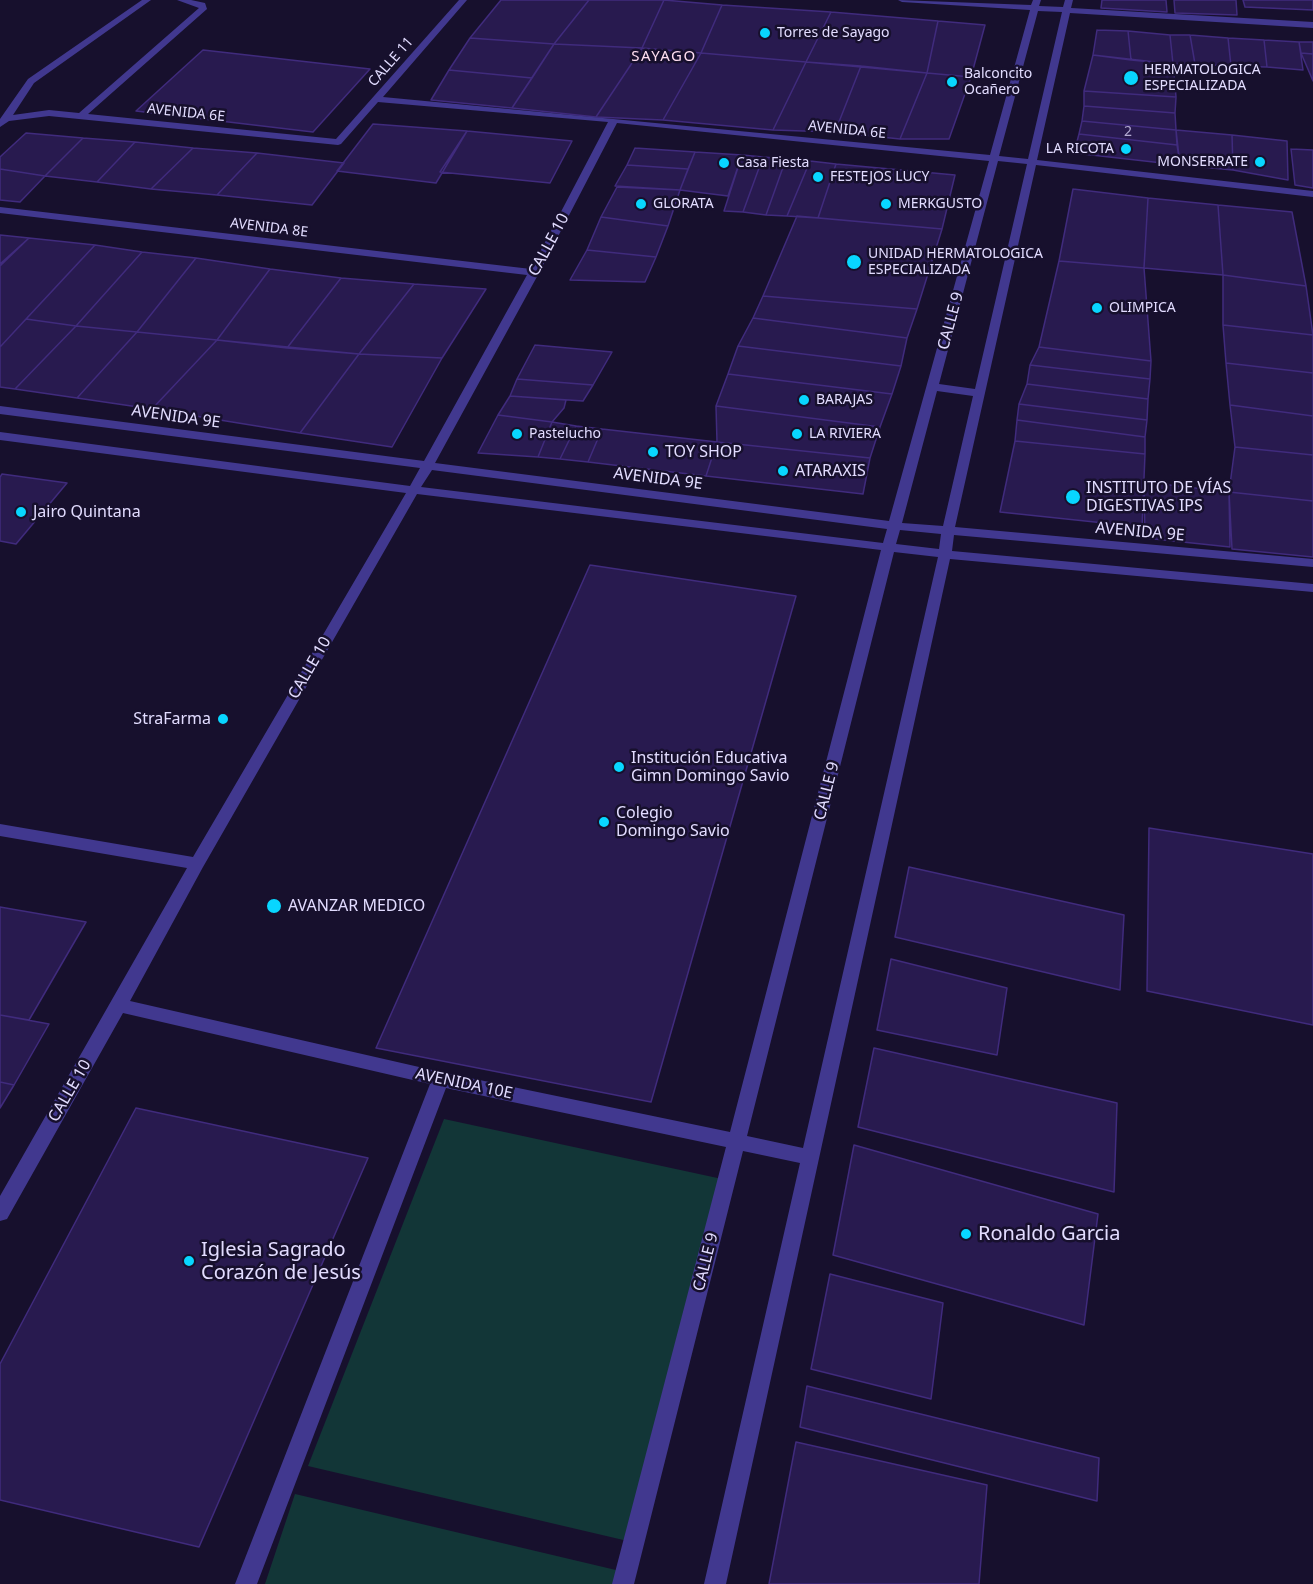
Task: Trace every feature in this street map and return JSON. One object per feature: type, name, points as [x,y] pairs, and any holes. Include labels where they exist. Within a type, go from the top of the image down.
[{"type":"street","points":[[3,122],[31,81],[147,0]]},
{"type":"street","points":[[81,116],[203,9],[202,5],[181,0]]},
{"type":"street","name":"CALLE 11","points":[[338,142],[463,0]]},
{"type":"street","points":[[902,0],[1067,5],[1313,25]]},
{"type":"street","name":"CALLE 9","points":[[623,1584],[895,526],[1036,4]]},
{"type":"street","points":[[715,1584],[1067,5]]},
{"type":"street","name":"AVENIDA 6E","points":[[377,99],[994,158],[1313,194]]},
{"type":"street","name":"AVENIDA 6E","points":[[3,122],[30,114],[49,112],[338,142]]},
{"type":"street","name":"CALLE 10","points":[[0,1213],[197,864],[427,467],[534,273],[614,120]]},
{"type":"street","name":"AVENIDA 8E","points":[[0,210],[534,273]]},
{"type":"street","points":[[933,387],[980,393]]},
{"type":"street","name":"AVENIDA 9E","points":[[0,411],[895,526],[1313,563]]},
{"type":"street","points":[[0,436],[412,490],[945,554],[1313,588]]},
{"type":"street","points":[[0,830],[197,864]]},
{"type":"street","name":"AVENIDA 10E","points":[[119,1005],[441,1079],[810,1156]]},
{"type":"street","points":[[246,1584],[441,1079]]},
{"type":"green space","points":[[444,1119],[722,1179],[632,1542],[308,1466]]},
{"type":"green space","points":[[295,1494],[620,1571],[617,1584],[265,1584]]},
{"type":"building","points":[[501,0],[589,0],[554,44],[470,38]]},
{"type":"building","points":[[589,0],[664,0],[642,48],[554,44]]},
{"type":"building","points":[[664,0],[722,5],[701,53],[642,48]]},
{"type":"building","points":[[1102,0],[1166,0],[1167,12],[1101,8]]},
{"type":"building","points":[[1174,0],[1236,0],[1237,15],[1175,13]]},
{"type":"building","points":[[1243,0],[1313,0],[1313,10],[1245,7]]},
{"type":"building","name":"Torres de Sayago","points":[[722,5],[831,12],[806,62],[701,53]]},
{"type":"building","points":[[831,12],[938,21],[927,73],[806,62]]},
{"type":"building","points":[[938,21],[985,25],[971,77],[927,73]]},
{"type":"building","points":[[1097,30],[1128,31],[1131,60],[1093,55]]},
{"type":"building","points":[[1128,31],[1170,35],[1173,64],[1131,60]]},
{"type":"building","points":[[1170,35],[1190,35],[1195,64],[1173,64]]},
{"type":"building","points":[[1190,35],[1228,38],[1231,66],[1195,64]]},
{"type":"building","points":[[470,38],[554,44],[532,78],[449,70]]},
{"type":"building","points":[[1228,38],[1264,40],[1267,67],[1231,66]]},
{"type":"building","points":[[1264,40],[1299,42],[1303,70],[1267,67]]},
{"type":"building","points":[[1299,42],[1313,42],[1313,54],[1301,53]]},
{"type":"building","points":[[554,44],[642,48],[596,117],[512,108]]},
{"type":"building","points":[[642,48],[701,53],[663,120],[596,117]]},
{"type":"building","points":[[203,50],[370,69],[313,132],[136,111]]},
{"type":"building","points":[[701,53],[806,62],[773,130],[663,120]]},
{"type":"building","points":[[1301,53],[1313,54],[1313,81]]},
{"type":"building","name":"HERMATOLOGICA ESPECIALIZADA","points":[[1093,55],[1173,64],[1176,97],[1084,91]]},
{"type":"building","points":[[806,62],[861,66],[835,132],[773,130]]},
{"type":"building","points":[[861,66],[927,73],[900,139],[835,132]]},
{"type":"building","points":[[449,70],[532,78],[512,108],[431,100]]},
{"type":"building","points":[[927,73],[971,77],[949,139],[900,139]]},
{"type":"building","points":[[1084,91],[1176,97],[1175,113],[1084,106]]},
{"type":"building","points":[[1084,106],[1175,113],[1176,130],[1082,121]]},
{"type":"building","points":[[1082,121],[1176,130],[1177,145],[1079,134]]},
{"type":"building","points":[[373,124],[467,131],[436,183],[337,171]]},
{"type":"building","points":[[1176,130],[1232,135],[1233,170],[1180,165]]},
{"type":"building","points":[[467,131],[572,141],[550,183],[440,172]]},
{"type":"building","points":[[26,133],[83,138],[45,176],[0,169],[0,157]]},
{"type":"building","name":"LA RICOTA","points":[[1079,134],[1177,145],[1180,165],[1074,153]]},
{"type":"building","name":"MONSERRATE","points":[[1232,135],[1287,141],[1288,180],[1233,170]]},
{"type":"building","points":[[83,138],[135,142],[97,182],[45,176]]},
{"type":"building","points":[[135,142],[193,148],[151,189],[97,182]]},
{"type":"building","points":[[193,148],[257,153],[217,195],[151,189]]},
{"type":"building","points":[[635,148],[695,152],[688,169],[627,165]]},
{"type":"building","points":[[1291,149],[1313,150],[1313,188],[1295,185]]},
{"type":"building","points":[[695,152],[742,155],[728,196],[680,190]]},
{"type":"building","points":[[257,153],[344,163],[312,205],[217,195]]},
{"type":"building","points":[[742,155],[763,157],[743,212],[724,211]]},
{"type":"building","points":[[763,157],[786,159],[766,215],[743,212]]},
{"type":"building","points":[[786,159],[810,161],[787,216],[766,215]]},
{"type":"building","name":"FESTEJOS LUCY","points":[[810,161],[836,164],[818,218],[787,216]]},
{"type":"building","name":"MERKGUSTO","points":[[836,164],[955,175],[942,229],[818,218]]},
{"type":"building","points":[[627,165],[688,169],[680,190],[615,186]]},
{"type":"building","points":[[0,169],[45,176],[20,202],[0,200]]},
{"type":"building","name":"GLORATA","points":[[617,187],[680,190],[668,226],[601,217]]},
{"type":"building","points":[[1073,189],[1148,198],[1144,268],[1059,261]]},
{"type":"building","points":[[1148,198],[1218,205],[1223,275],[1144,268]]},
{"type":"building","points":[[1218,205],[1292,212],[1306,286],[1223,275]]},
{"type":"building","name":"UNIDAD HERMATOLOGICA ESPECIALIZADA","points":[[797,216],[942,229],[917,309],[763,296]]},
{"type":"building","points":[[601,217],[668,226],[656,257],[587,250]]},
{"type":"building","points":[[0,235],[29,238],[0,264]]},
{"type":"building","points":[[29,238],[95,245],[0,347],[0,266]]},
{"type":"building","points":[[95,245],[142,252],[76,326],[26,319]]},
{"type":"building","points":[[587,250],[656,257],[645,282],[570,280]]},
{"type":"building","points":[[142,252],[196,258],[137,332],[76,326]]},
{"type":"building","points":[[196,258],[270,269],[217,340],[137,332]]},
{"type":"building","name":"OLIMPICA","points":[[1059,261],[1144,268],[1151,361],[1039,347]]},
{"type":"building","points":[[270,269],[341,278],[287,348],[217,340]]},
{"type":"building","points":[[1223,275],[1306,286],[1313,335],[1223,325]]},
{"type":"building","points":[[341,278],[414,284],[359,354],[287,348]]},
{"type":"building","points":[[414,284],[486,289],[442,358],[359,354]]},
{"type":"building","points":[[763,296],[917,309],[907,338],[753,318]]},
{"type":"building","points":[[753,318],[907,338],[901,366],[738,346]]},
{"type":"building","points":[[26,319],[76,326],[15,389],[0,387],[0,347]]},
{"type":"building","points":[[1223,325],[1313,335],[1313,373],[1226,363]]},
{"type":"building","points":[[76,326],[137,332],[77,398],[15,389]]},
{"type":"building","points":[[137,332],[217,340],[152,409],[77,398]]},
{"type":"building","points":[[217,340],[359,354],[300,433],[152,409]]},
{"type":"building","points":[[535,345],[612,352],[593,385],[517,379]]},
{"type":"building","points":[[738,346],[901,366],[892,394],[728,374]]},
{"type":"building","points":[[1039,347],[1151,361],[1150,379],[1030,365]]},
{"type":"building","points":[[359,354],[442,358],[392,447],[300,433]]},
{"type":"building","points":[[1226,363],[1313,373],[1313,416],[1230,405]]},
{"type":"building","points":[[1030,365],[1150,379],[1148,399],[1027,384]]},
{"type":"building","name":"BARAJAS","points":[[728,374],[892,394],[880,427],[716,406]]},
{"type":"building","points":[[517,379],[593,385],[583,401],[510,396]]},
{"type":"building","points":[[1027,384],[1148,399],[1147,420],[1019,404]]},
{"type":"building","points":[[510,396],[566,400],[564,408],[552,422],[498,415]]},
{"type":"building","points":[[1019,404],[1147,420],[1145,437],[1017,420]]},
{"type":"building","points":[[1230,405],[1313,416],[1313,455],[1235,447]]},
{"type":"building","name":"LA RIVIERA","points":[[716,406],[880,427],[870,458],[717,442]]},
{"type":"building","points":[[498,415],[552,422],[538,457],[478,453]]},
{"type":"building","points":[[1017,420],[1145,437],[1145,454],[1015,441]]},
{"type":"building","points":[[552,422],[576,426],[560,459],[538,457]]},
{"type":"building","points":[[576,426],[602,429],[588,462],[560,459]]},
{"type":"building","name":"TOY SHOP","points":[[602,429],[717,442],[706,476],[588,462]]},
{"type":"building","name":"INSTITUTO DE VÍAS DIGESTIVAS IPS","points":[[1015,441],[1145,454],[1142,527],[1000,512]]},
{"type":"building","points":[[717,442],[870,458],[863,494],[706,476]]},
{"type":"building","points":[[1235,447],[1313,455],[1313,501],[1229,492]]},
{"type":"building","name":"Jairo Quintana","points":[[2,474],[67,483],[16,544],[0,541],[0,477]]},
{"type":"building","points":[[1144,482],[1229,492],[1230,547],[1145,538]]},
{"type":"building","points":[[1229,492],[1313,501],[1313,557],[1232,549]]},
{"type":"building","name":"Colegio Domingo Savio","points":[[590,565],[796,596],[651,1102],[376,1048]]},
{"type":"building","points":[[1149,828],[1313,854],[1313,1025],[1147,991]]},
{"type":"building","points":[[909,867],[1124,915],[1120,990],[895,937]]},
{"type":"building","points":[[0,907],[86,922],[29,1020],[0,1015]]},
{"type":"building","points":[[891,959],[1007,988],[997,1055],[877,1030]]},
{"type":"building","points":[[0,1015],[49,1024],[14,1085],[0,1082]]},
{"type":"building","name":"Ronaldo Garcia","points":[[874,1048],[1117,1103],[1114,1192],[858,1127]]},
{"type":"building","points":[[0,1082],[14,1085],[0,1108]]},
{"type":"building","name":"Iglesia Sagrado Corazón de Jesús","points":[[136,1108],[368,1158],[199,1547],[0,1500],[0,1364]]},
{"type":"building","name":"Ronaldo Garcia","points":[[854,1145],[1098,1214],[1084,1325],[833,1255]]},
{"type":"building","points":[[830,1274],[943,1303],[931,1399],[811,1369]]},
{"type":"building","points":[[807,1386],[1099,1458],[1097,1501],[800,1427]]},
{"type":"building","points":[[796,1442],[987,1485],[979,1584],[769,1584]]},
{"type":"place","name":"Torres de Sayago","points":[[765,33]]},
{"type":"place","name":"HERMATOLOGICA ESPECIALIZADA","points":[[1131,78]]},
{"type":"place","name":"Balconcito Ocañero","points":[[952,82]]},
{"type":"place","name":"LA RICOTA","points":[[1126,149]]},
{"type":"place","name":"MONSERRATE","points":[[1260,162]]},
{"type":"place","name":"Casa Fiesta","points":[[724,163]]},
{"type":"place","name":"FESTEJOS LUCY","points":[[818,177]]},
{"type":"place","name":"GLORATA","points":[[641,204]]},
{"type":"place","name":"MERKGUSTO","points":[[886,204]]},
{"type":"place","name":"UNIDAD HERMATOLOGICA ESPECIALIZADA","points":[[854,262]]},
{"type":"place","name":"OLIMPICA","points":[[1097,308]]},
{"type":"place","name":"BARAJAS","points":[[804,400]]},
{"type":"place","name":"Pastelucho","points":[[517,434]]},
{"type":"place","name":"LA RIVIERA","points":[[797,434]]},
{"type":"place","name":"TOY SHOP","points":[[653,452]]},
{"type":"place","name":"ATARAXIS","points":[[783,471]]},
{"type":"place","name":"INSTITUTO DE VÍAS DIGESTIVAS IPS","points":[[1073,497]]},
{"type":"place","name":"Jairo Quintana","points":[[21,512]]},
{"type":"place","name":"StraFarma","points":[[223,719]]},
{"type":"place","name":"Institución Educativa Gimn Domingo Savio","points":[[619,767]]},
{"type":"place","name":"Colegio Domingo Savio","points":[[604,822]]},
{"type":"place","name":"AVANZAR MEDICO","points":[[274,906]]},
{"type":"place","name":"Ronaldo Garcia","points":[[966,1234]]},
{"type":"place","name":"Iglesia Sagrado Corazón de Jesús","points":[[189,1261]]},
{"type":"district","name":"SAYAGO","points":[[664,57]]}]
